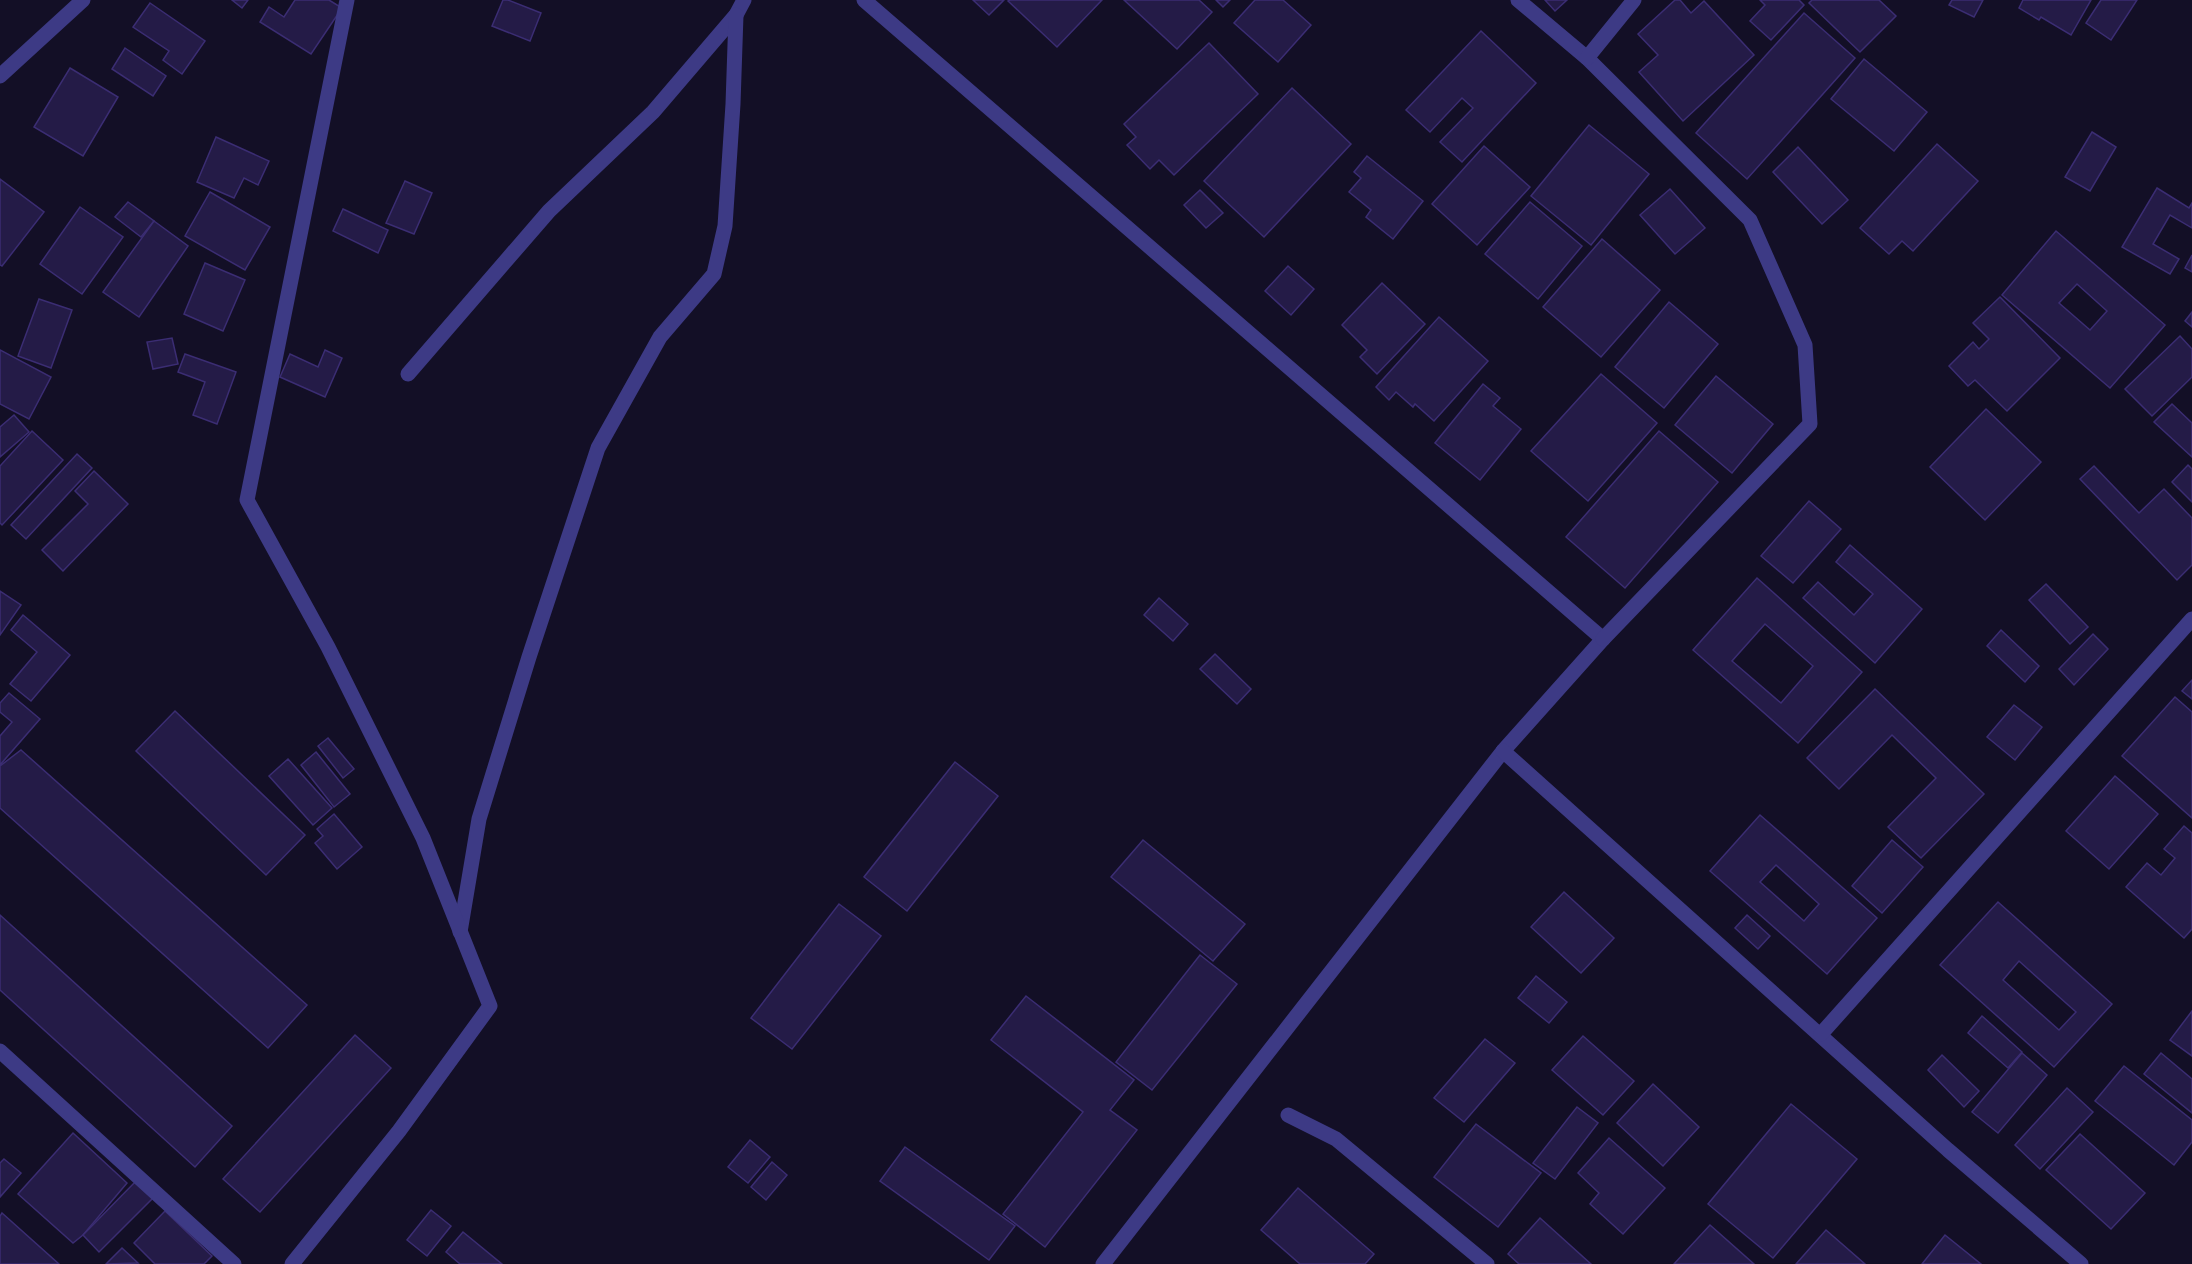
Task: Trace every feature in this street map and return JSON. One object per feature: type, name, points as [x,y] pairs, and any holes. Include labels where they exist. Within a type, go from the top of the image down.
[{"type":"street","points":[[0,76],[82,0]]},
{"type":"street","points":[[292,1264],[399,1131],[489,1006],[423,838],[328,647],[247,500],[347,0]]},
{"type":"street","points":[[408,374],[549,211],[653,112],[736,15],[744,0]]},
{"type":"street","points":[[864,0],[1604,639]]},
{"type":"street","points":[[1103,1264],[1503,751],[1604,639],[1810,424],[1805,345],[1750,220],[1587,58],[1518,0]]},
{"type":"street","points":[[1587,58],[1634,0]]},
{"type":"street","points":[[460,933],[479,819],[529,657],[598,448],[660,337],[714,274],[724,226],[733,104],[736,15]]},
{"type":"street","points":[[1821,1034],[2192,619]]},
{"type":"street","points":[[1503,751],[1948,1150],[2081,1264]]},
{"type":"street","points":[[0,1051],[234,1264]]},
{"type":"street","points":[[1288,1114],[1336,1139],[1487,1264]]},
{"type":"building","points":[[232,0],[248,0],[242,8]]},
{"type":"building","points":[[295,0],[329,0],[342,8],[311,54],[260,22],[269,7],[284,17]]},
{"type":"building","points":[[503,0],[541,13],[530,41],[492,26]]},
{"type":"building","points":[[973,0],[1004,0],[989,15]]},
{"type":"building","points":[[1102,0],[1057,47],[1008,1]]},
{"type":"building","points":[[1124,0],[1199,0],[1212,12],[1177,49]]},
{"type":"building","points":[[1216,0],[1230,0],[1223,7]]},
{"type":"building","points":[[1255,0],[1283,0],[1311,25],[1278,62],[1234,23]]},
{"type":"building","points":[[1545,0],[1567,0],[1555,11]]},
{"type":"building","points":[[1675,0],[1680,0],[1691,13],[1704,1],[1754,55],[1683,121],[1639,72],[1658,55],[1638,34]]},
{"type":"building","points":[[1760,0],[1799,0],[1804,5],[1771,40],[1750,21],[1765,5]]},
{"type":"building","points":[[1812,0],[1879,0],[1896,16],[1860,52],[1809,3]]},
{"type":"building","points":[[1952,0],[1983,0],[1974,17],[1949,5]]},
{"type":"building","points":[[2023,0],[2091,0],[2071,35],[2041,17],[2039,20],[2019,8]]},
{"type":"building","points":[[2101,0],[2137,0],[2111,40],[2086,23]]},
{"type":"building","points":[[150,3],[205,41],[182,74],[163,60],[169,51],[133,27]]},
{"type":"building","points":[[1804,13],[1855,58],[1747,179],[1696,133]]},
{"type":"building","points":[[1481,31],[1536,83],[1462,162],[1440,142],[1473,108],[1462,98],[1430,132],[1406,110]]},
{"type":"building","points":[[1209,43],[1258,94],[1174,175],[1159,160],[1150,169],[1127,145],[1136,137],[1124,124]]},
{"type":"building","points":[[125,48],[166,76],[153,96],[112,69]]},
{"type":"building","points":[[1864,59],[1927,112],[1894,151],[1831,99]]},
{"type":"building","points":[[70,68],[118,97],[83,156],[34,127]]},
{"type":"building","points":[[1292,88],[1351,144],[1264,237],[1204,181]]},
{"type":"building","points":[[1589,125],[1649,174],[1591,245],[1531,196]]},
{"type":"building","points":[[2092,132],[2116,147],[2090,191],[2065,177]]},
{"type":"building","points":[[216,137],[269,161],[258,185],[244,178],[234,198],[197,182]]},
{"type":"building","points":[[1937,144],[1978,181],[1913,251],[1902,241],[1889,254],[1860,228]]},
{"type":"building","points":[[1484,146],[1530,187],[1477,245],[1432,204]]},
{"type":"building","points":[[1798,147],[1848,200],[1822,224],[1773,172]]},
{"type":"building","points":[[1367,156],[1423,201],[1393,239],[1366,217],[1371,210],[1349,192],[1361,178],[1354,172]]},
{"type":"building","points":[[0,179],[44,212],[2,266],[0,265]]},
{"type":"building","points":[[405,181],[432,193],[414,234],[386,223]]},
{"type":"building","points":[[2157,188],[2189,208],[2192,203],[2192,228],[2170,215],[2153,244],[2179,259],[2170,274],[2122,247]]},
{"type":"building","points":[[1670,189],[1705,228],[1675,254],[1640,215]]},
{"type":"building","points":[[1200,190],[1223,213],[1206,228],[1184,205]]},
{"type":"building","points":[[210,192],[270,227],[245,270],[185,236]]},
{"type":"building","points":[[128,202],[154,221],[141,237],[115,217]]},
{"type":"building","points":[[1530,202],[1582,246],[1538,299],[1485,254]]},
{"type":"building","points":[[80,207],[123,237],[82,294],[40,264]]},
{"type":"building","points":[[343,209],[388,230],[378,253],[333,231]]},
{"type":"building","points":[[154,221],[188,246],[139,317],[103,292]]},
{"type":"building","points":[[2056,231],[2165,325],[2110,388],[2002,295]],"holes":[[[2077,284],[2107,311],[2090,330],[2059,303]]]},
{"type":"building","points":[[1602,239],[1660,290],[1601,357],[1543,307]]},
{"type":"building","points":[[2192,255],[2192,272],[2185,268]]},
{"type":"building","points":[[205,263],[245,280],[223,331],[184,314]]},
{"type":"building","points":[[1288,266],[1314,289],[1291,315],[1265,291]]},
{"type":"building","points":[[1382,283],[1425,324],[1377,374],[1360,357],[1367,350],[1342,325]]},
{"type":"building","points":[[2000,297],[2060,358],[2007,411],[1975,380],[1968,386],[1949,366],[1973,342],[1979,349],[1989,339],[1973,323]]},
{"type":"building","points":[[39,299],[72,310],[51,368],[18,356]]},
{"type":"building","points":[[1669,302],[1718,344],[1664,408],[1615,367]]},
{"type":"building","points":[[2192,312],[2192,327],[2185,321]]},
{"type":"building","points":[[1439,317],[1488,361],[1434,421],[1415,404],[1413,407],[1396,392],[1389,400],[1376,387]]},
{"type":"building","points":[[2180,336],[2192,349],[2192,377],[2152,416],[2125,389]]},
{"type":"building","points":[[172,338],[178,364],[153,369],[147,342]]},
{"type":"building","points":[[0,350],[51,377],[29,419],[0,404]]},
{"type":"building","points":[[325,350],[342,358],[325,397],[280,377],[290,354],[318,367]]},
{"type":"building","points":[[185,354],[236,372],[217,424],[193,415],[205,382],[178,372]]},
{"type":"building","points":[[1601,374],[1657,423],[1588,501],[1531,451]]},
{"type":"building","points":[[1716,376],[1773,424],[1732,473],[1675,425]]},
{"type":"building","points":[[1483,384],[1500,398],[1493,406],[1521,429],[1480,480],[1435,443]]},
{"type":"building","points":[[2172,404],[2192,423],[2192,457],[2154,422]]},
{"type":"building","points":[[1986,409],[2041,462],[1985,520],[1930,467]]},
{"type":"building","points":[[14,415],[29,432],[0,457],[0,427]]},
{"type":"building","points":[[32,431],[63,460],[2,525],[0,523],[0,466]]},
{"type":"building","points":[[1659,431],[1718,482],[1625,588],[1566,537]]},
{"type":"building","points":[[77,454],[92,468],[26,539],[11,525]]},
{"type":"building","points":[[2188,465],[2192,469],[2192,502],[2172,482]]},
{"type":"building","points":[[2094,466],[2139,513],[2164,489],[2192,518],[2192,565],[2177,580],[2080,479]]},
{"type":"building","points":[[94,471],[128,504],[63,571],[42,550],[88,504],[75,491]]},
{"type":"building","points":[[1809,501],[1841,529],[1793,583],[1761,556]]},
{"type":"building","points":[[1850,545],[1922,609],[1875,663],[1803,598],[1818,582],[1854,615],[1873,594],[1836,562]]},
{"type":"building","points":[[1757,578],[1862,672],[1798,743],[1693,650]],"holes":[[[1765,624],[1813,666],[1781,703],[1732,661]]]},
{"type":"building","points":[[2046,584],[2088,627],[2070,644],[2029,600]]},
{"type":"building","points":[[0,591],[21,605],[0,635]]},
{"type":"building","points":[[1159,598],[1188,624],[1173,641],[1144,615]]},
{"type":"building","points":[[23,615],[70,655],[31,701],[10,684],[37,652],[11,630]]},
{"type":"building","points":[[2001,630],[2039,666],[2025,682],[1987,646]]},
{"type":"building","points":[[2093,634],[2108,649],[2074,685],[2059,669]]},
{"type":"building","points":[[1215,654],[1251,689],[1237,704],[1200,669]]},
{"type":"building","points":[[2192,680],[2192,699],[2182,691]]},
{"type":"building","points":[[1875,689],[1984,794],[1921,858],[1888,827],[1936,778],[1892,735],[1839,789],[1807,758]]},
{"type":"building","points":[[9,693],[40,719],[0,765],[0,736],[12,722],[0,712],[0,703]]},
{"type":"building","points":[[2175,697],[2192,712],[2192,818],[2122,756]]},
{"type":"building","points":[[2014,705],[2042,727],[2015,760],[1987,737]]},
{"type":"building","points":[[175,711],[305,835],[266,875],[136,751]]},
{"type":"building","points":[[328,738],[354,769],[343,778],[318,746]]},
{"type":"building","points":[[21,750],[307,1005],[268,1048],[0,808],[0,766]]},
{"type":"building","points":[[316,752],[350,794],[334,807],[301,765]]},
{"type":"building","points":[[288,759],[332,808],[313,825],[269,776]]},
{"type":"building","points":[[955,762],[998,796],[907,911],[864,877]]},
{"type":"building","points":[[2115,776],[2158,814],[2109,869],[2066,831]]},
{"type":"building","points":[[334,814],[362,847],[337,869],[315,843],[323,836],[317,829]]},
{"type":"building","points":[[1760,815],[1877,918],[1827,974],[1710,871]],"holes":[[[1776,865],[1819,904],[1804,921],[1760,882]]]},
{"type":"building","points":[[2184,826],[2192,833],[2192,929],[2184,938],[2126,887],[2147,863],[2161,875],[2175,858],[2164,849]]},
{"type":"building","points":[[1143,840],[1245,924],[1213,961],[1111,877]]},
{"type":"building","points":[[1892,840],[1923,867],[1882,913],[1852,886]]},
{"type":"building","points":[[1564,892],[1614,938],[1581,973],[1531,927]]},
{"type":"building","points":[[1998,902],[2112,1004],[2054,1067],[1940,965]],"holes":[[[2019,961],[2076,1012],[2059,1030],[2003,980]]]},
{"type":"building","points":[[839,904],[881,936],[792,1049],[751,1018]]},
{"type":"building","points":[[0,915],[232,1126],[195,1167],[0,990]]},
{"type":"building","points":[[1747,915],[1770,936],[1758,949],[1735,928]]},
{"type":"building","points":[[1200,955],[1237,984],[1152,1090],[1116,1062]]},
{"type":"building","points":[[1536,976],[1567,1002],[1549,1023],[1518,998]]},
{"type":"building","points":[[1026,996],[1134,1080],[1110,1110],[1137,1130],[1045,1247],[1003,1214],[1083,1112],[991,1040]]},
{"type":"building","points":[[2192,1011],[2192,1056],[2170,1040]]},
{"type":"building","points":[[1982,1016],[2022,1052],[2008,1068],[1968,1033]]},
{"type":"building","points":[[355,1035],[391,1068],[260,1212],[223,1179]]},
{"type":"building","points":[[1583,1036],[1634,1081],[1603,1115],[1552,1070]]},
{"type":"building","points":[[1485,1039],[1515,1063],[1464,1122],[1434,1098]]},
{"type":"building","points":[[2022,1053],[2047,1075],[1998,1133],[1972,1112]]},
{"type":"building","points":[[2161,1053],[2192,1079],[2192,1113],[2144,1074]]},
{"type":"building","points":[[1942,1055],[1979,1091],[1964,1107],[1928,1070]]},
{"type":"building","points":[[2124,1066],[2192,1120],[2192,1142],[2174,1165],[2095,1101]]},
{"type":"building","points":[[1653,1084],[1699,1127],[1663,1166],[1617,1123]]},
{"type":"building","points":[[2067,1088],[2093,1112],[2040,1169],[2015,1145]]},
{"type":"building","points":[[1791,1104],[1857,1159],[1773,1258],[1708,1204]]},
{"type":"building","points":[[1577,1107],[1598,1123],[1555,1179],[1533,1163]]},
{"type":"building","points":[[1476,1124],[1541,1173],[1498,1227],[1434,1177]]},
{"type":"building","points":[[73,1133],[127,1183],[83,1235],[73,1243],[18,1194]]},
{"type":"building","points":[[2080,1134],[2145,1193],[2111,1229],[2046,1170]]},
{"type":"building","points":[[1609,1138],[1665,1188],[1623,1234],[1590,1204],[1599,1193],[1578,1173]]},
{"type":"building","points":[[750,1140],[770,1157],[748,1183],[728,1167]]},
{"type":"building","points":[[905,1147],[1015,1226],[989,1260],[880,1181]]},
{"type":"building","points":[[4,1159],[21,1173],[0,1197],[0,1163]]},
{"type":"building","points":[[772,1162],[787,1175],[766,1200],[751,1187]]},
{"type":"building","points":[[138,1179],[155,1196],[99,1252],[83,1235]]},
{"type":"building","points":[[1298,1188],[1374,1254],[1365,1264],[1300,1264],[1261,1230]]},
{"type":"building","points":[[431,1210],[451,1226],[427,1256],[407,1240]]},
{"type":"building","points":[[165,1211],[212,1256],[204,1264],[155,1264],[134,1243]]},
{"type":"building","points":[[2,1213],[59,1264],[0,1264],[0,1216]]},
{"type":"building","points":[[1540,1218],[1591,1264],[1519,1264],[1508,1254]]},
{"type":"building","points":[[1710,1225],[1754,1264],[1674,1264]]},
{"type":"building","points":[[1826,1230],[1865,1264],[1796,1264]]},
{"type":"building","points":[[463,1232],[502,1264],[460,1264],[446,1252]]},
{"type":"building","points":[[1945,1235],[1981,1264],[1922,1264]]},
{"type":"building","points":[[122,1248],[138,1263],[106,1264]]}]
